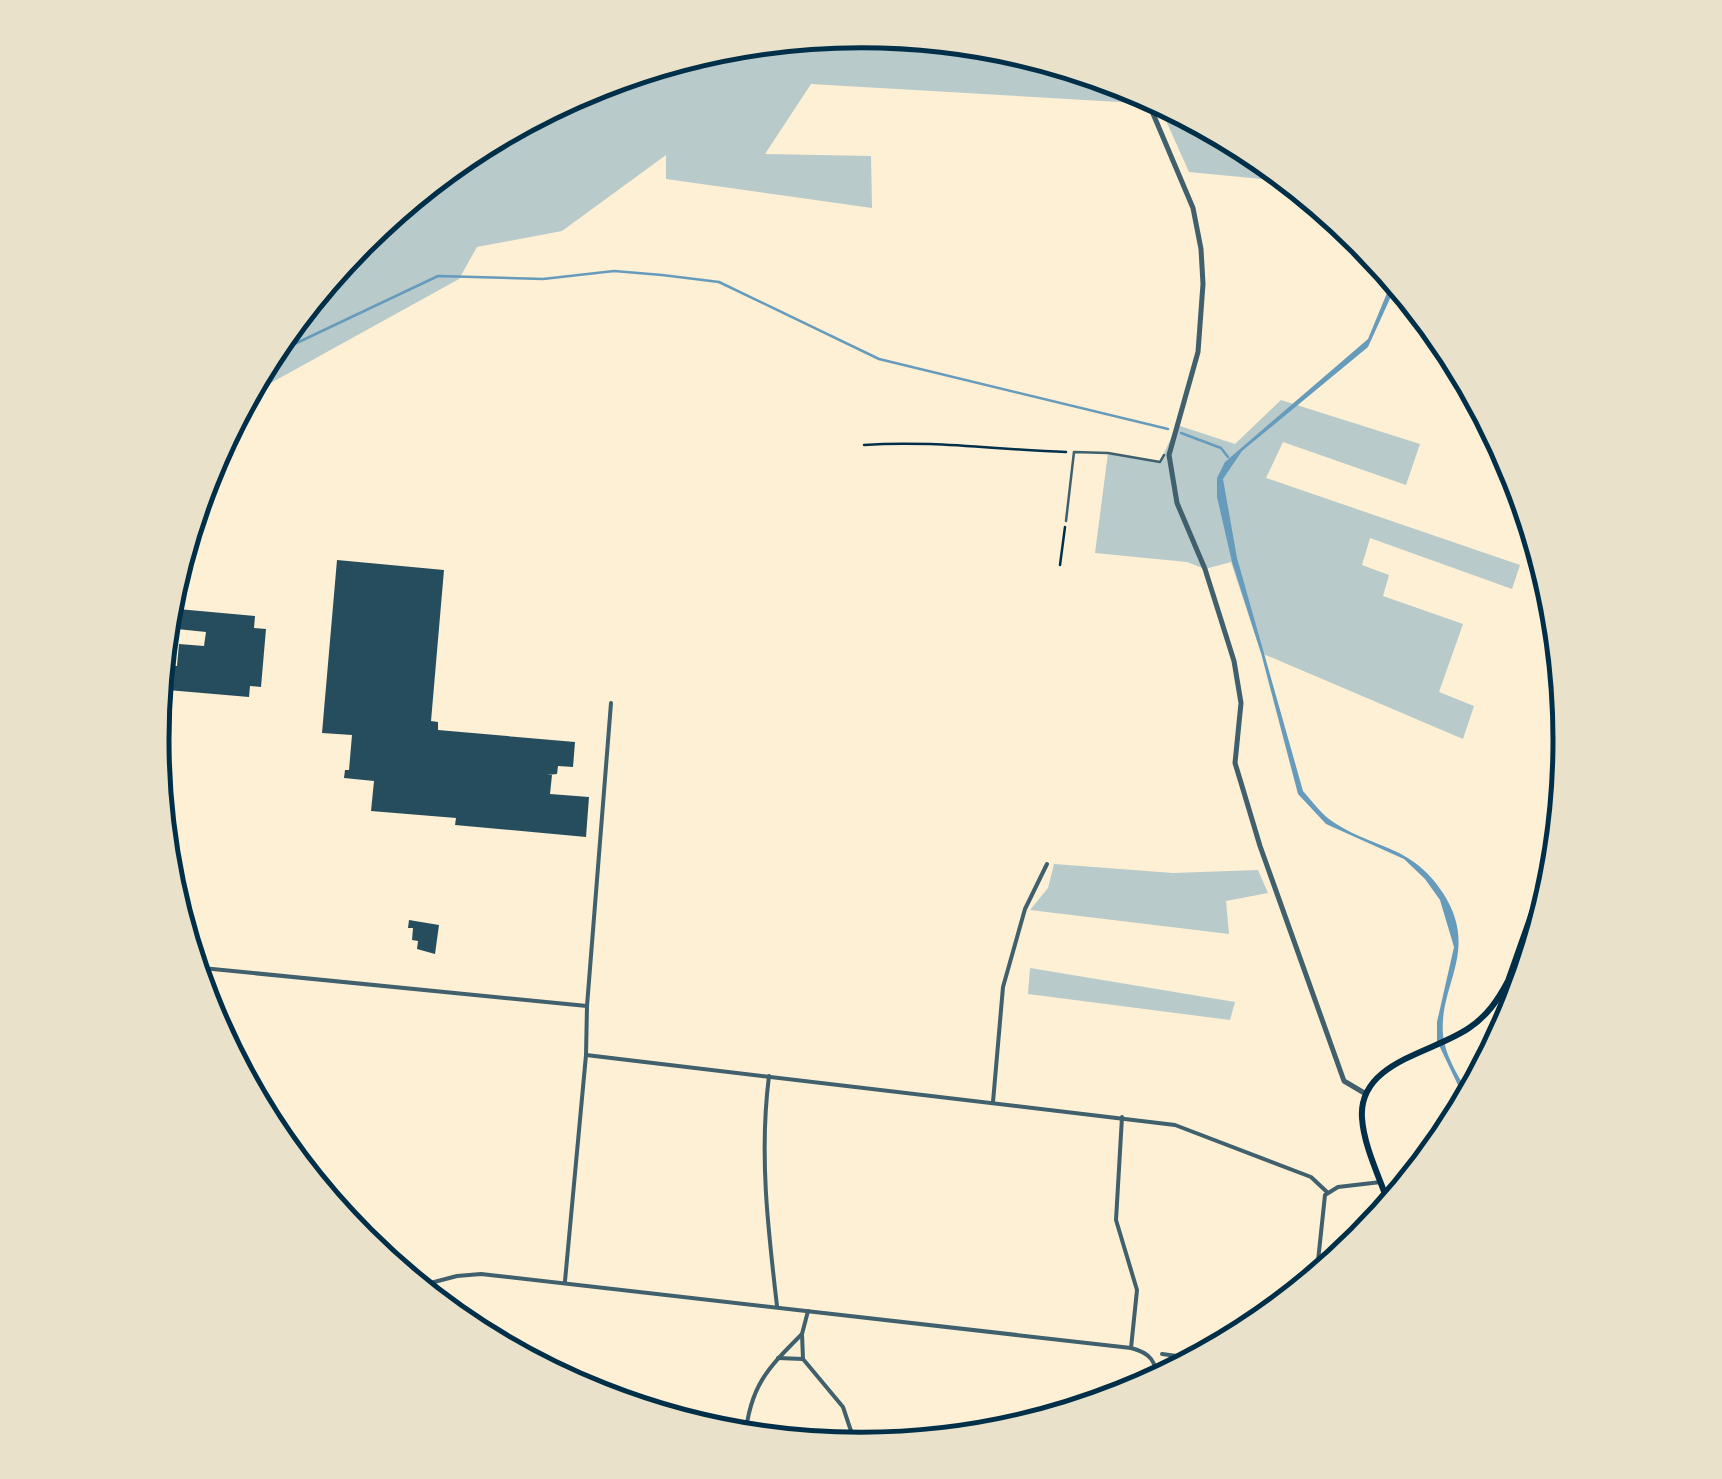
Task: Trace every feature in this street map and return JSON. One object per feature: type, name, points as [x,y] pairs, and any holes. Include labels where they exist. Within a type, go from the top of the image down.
[{"type":"main road","points":[[1385,1191],[1363,1128],[1366,1094],[1386,1070],[1455,1037],[1484,1016],[1504,988],[1527,926]]},
{"type":"street","points":[[1153,112],[1186,190],[1202,249],[1204,284],[1198,352],[1168,455],[1177,503],[1205,570],[1234,662],[1241,703],[1235,763],[1260,846],[1344,1080],[1366,1094]]},
{"type":"street","points":[[565,1283],[611,703]]},
{"type":"street","points":[[993,1102],[1003,987],[1025,909],[1047,864]]},
{"type":"street","points":[[209,970],[587,1006]]},
{"type":"street","points":[[586,1055],[1175,1126],[1311,1176],[1327,1192]]},
{"type":"street","points":[[769,1075],[763,1118],[763,1176],[777,1306]]},
{"type":"street","points":[[1122,1118],[1116,1220],[1136,1290],[1131,1348]]},
{"type":"street","points":[[1318,1259],[1322,1204],[1327,1192],[1382,1182]]},
{"type":"street","points":[[432,1283],[481,1274],[777,1306],[1131,1348],[1145,1351],[1155,1366]]},
{"type":"street","points":[[808,1310],[802,1334],[804,1359],[843,1407],[851,1432]]},
{"type":"street","points":[[748,1422],[754,1390],[802,1334]]},
{"type":"street","points":[[1162,1354],[1175,1356]]},
{"type":"street","points":[[778,1358],[804,1359]]},
{"type":"lane","points":[[1066,521],[1074,452],[1160,462],[1164,455]]},
{"type":"path","points":[[864,445],[910,441],[978,449],[1074,452]]},
{"type":"path","points":[[1060,565],[1066,521]]},
{"type":"shaded area","points":[[906,49],[951,53],[1040,71],[1132,103],[811,84],[765,154],[871,156],[872,208],[666,179],[666,155],[562,231],[477,247],[459,279],[267,385],[341,283],[440,190],[515,140],[596,100],[639,84],[771,53]]},
{"type":"shaded area","points":[[1165,118],[1267,179],[1189,172]]},
{"type":"shaded area","points":[[1281,400],[1420,444],[1406,485],[1283,442],[1266,478],[1520,565],[1512,589],[1370,538],[1362,565],[1389,575],[1383,596],[1463,624],[1439,692],[1474,706],[1463,739],[1261,653],[1231,562],[1205,569],[1187,562],[1095,553],[1108,453],[1160,462],[1177,425],[1235,444]]},
{"type":"shaded area","points":[[1054,864],[1173,873],[1258,870],[1268,893],[1226,901],[1229,934],[1030,910],[1048,888]]},
{"type":"shaded area","points":[[1030,968],[1235,1002],[1230,1020],[1028,994]]},
{"type":"water","points":[[1388,291],[1391,296],[1368,347],[1242,451],[1223,479],[1237,558],[1303,791],[1344,829],[1417,865],[1443,893],[1453,914],[1458,950],[1443,1016],[1443,1034],[1462,1082],[1459,1087],[1437,1041],[1437,1022],[1454,947],[1440,900],[1404,859],[1326,824],[1298,794],[1217,497],[1217,478],[1225,462],[1368,339]]},
{"type":"building","points":[[337,560],[444,570],[431,721],[438,722],[438,730],[575,742],[573,767],[558,766],[557,774],[547,775],[552,775],[550,794],[589,797],[586,837],[455,825],[456,818],[371,811],[374,781],[344,778],[345,770],[349,770],[352,735],[322,733]]},
{"type":"building","points":[[181,609],[255,616],[254,628],[266,629],[261,687],[250,686],[249,697],[170,690],[179,644],[204,646],[206,632],[178,629]]},
{"type":"building","points":[[409,920],[439,925],[435,954],[417,949],[418,941],[412,940],[413,928],[408,928]]},
{"type":"waterway","points":[[293,345],[438,276],[543,279],[614,271],[662,275],[719,282],[879,359],[1168,429]]},
{"type":"waterway","points":[[1181,433],[1221,448],[1228,457]]}]
